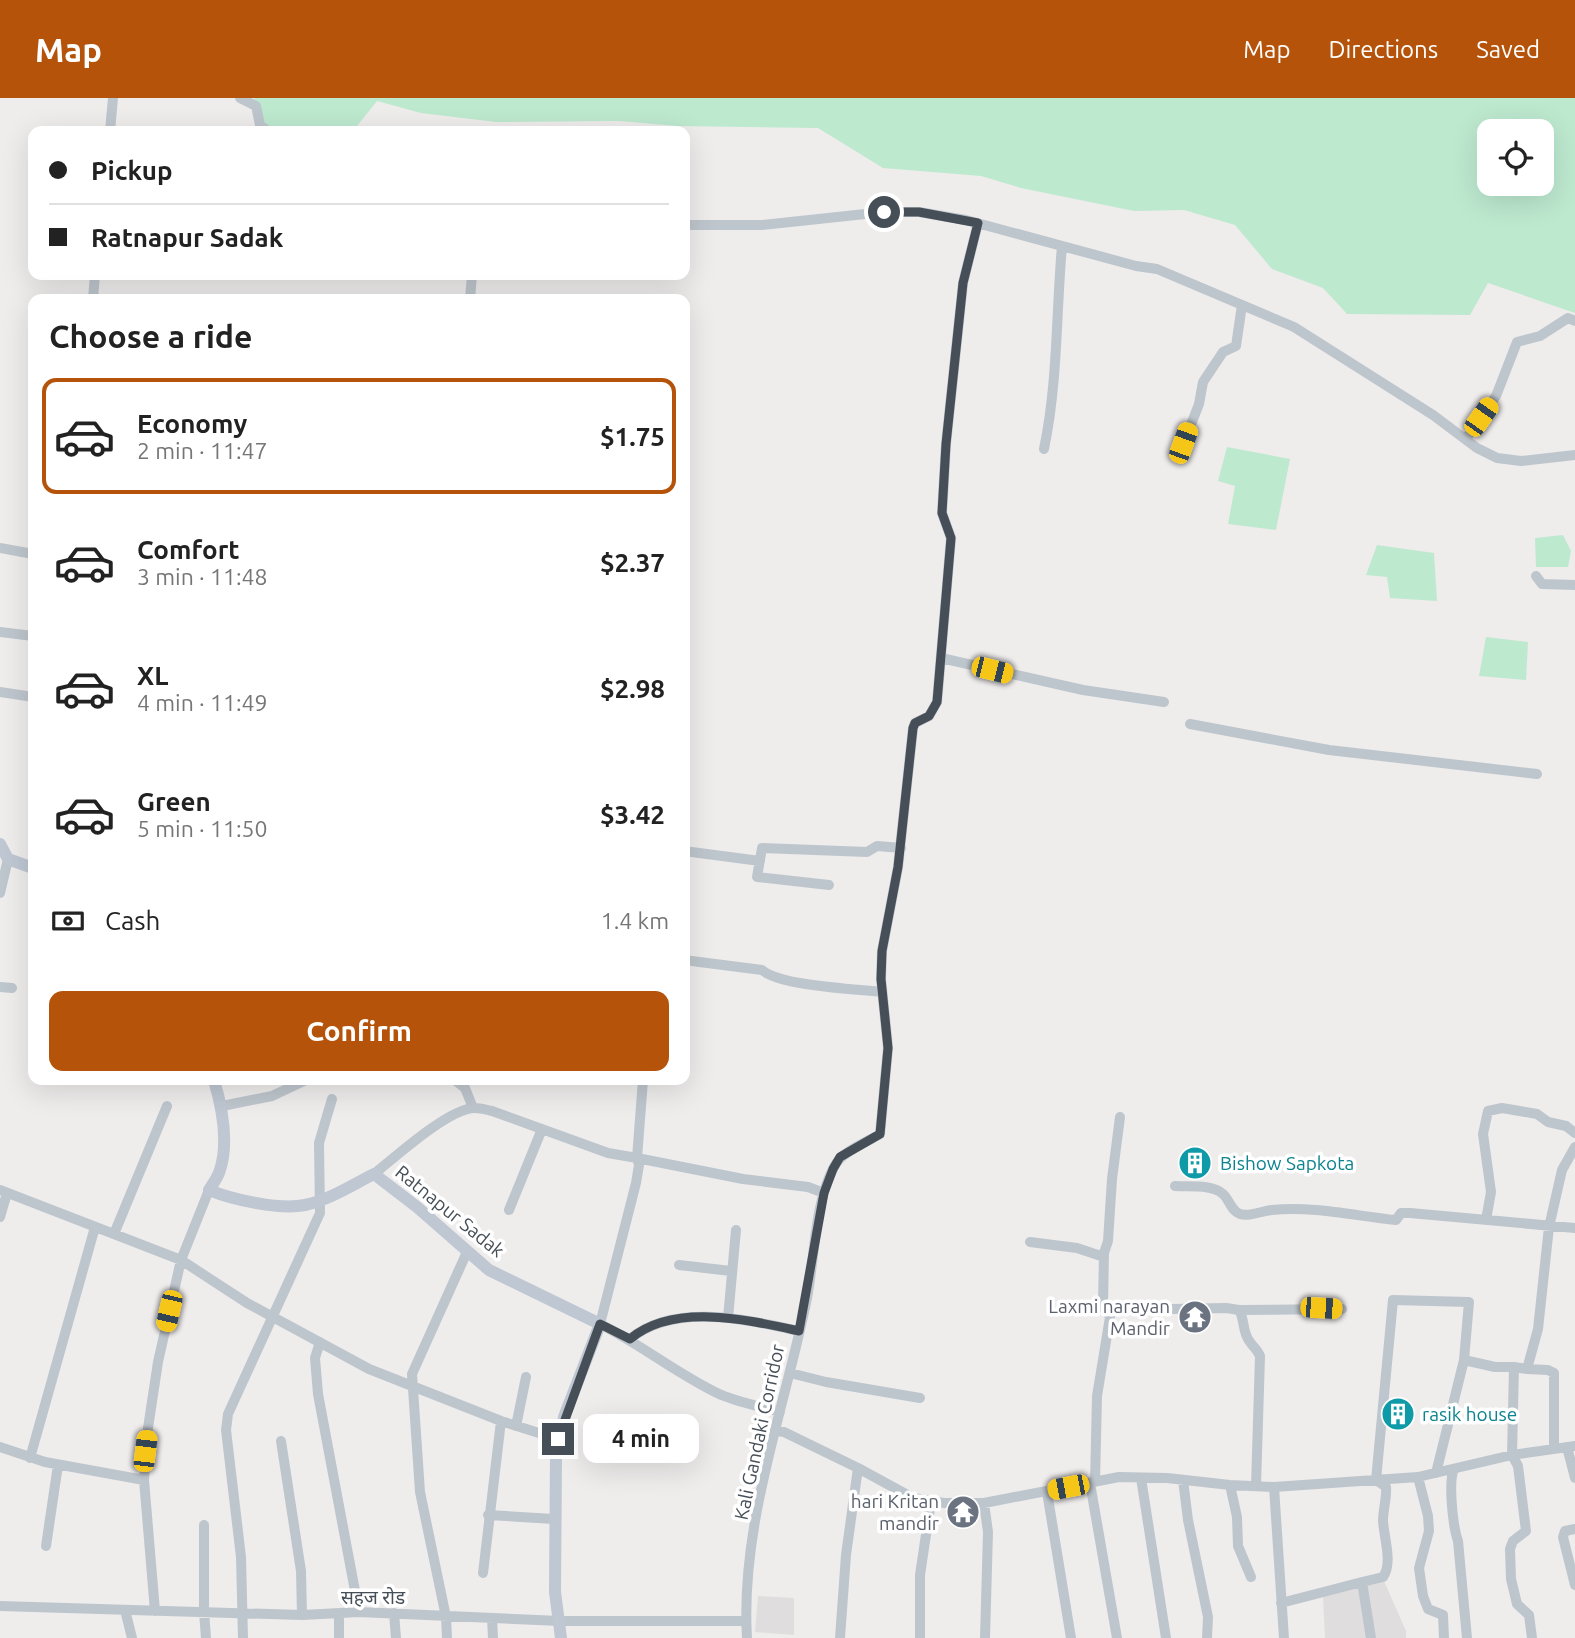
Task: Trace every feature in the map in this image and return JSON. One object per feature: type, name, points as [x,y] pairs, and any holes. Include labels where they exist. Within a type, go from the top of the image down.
[{"type":"main road","points":[[0,844],[8,859],[28,866]]},
{"type":"main road","points":[[209,1190],[220,1170],[223,1150],[222,1106],[216,1085]]},
{"type":"main road","name":"Ratnapur Sadak","points":[[209,1190],[226,1197],[289,1206],[304,1205],[321,1200],[374,1174],[417,1207],[489,1270],[600,1324]]},
{"type":"main road","points":[[561,1638],[555,1592],[554,1482],[558,1439],[600,1324]]},
{"type":"street","points":[[110,126],[113,98]]},
{"type":"street","points":[[240,98],[256,106],[261,126]]},
{"type":"street","points":[[690,225],[762,225],[904,211],[919,212],[978,223],[1136,266],[1157,269],[1294,327],[1497,458],[1521,461],[1575,455]]},
{"type":"street","points":[[690,961],[762,970],[770,976],[814,984],[882,992],[882,951],[901,848],[913,728],[915,723],[929,716],[937,702],[951,538],[942,513],[946,444],[963,283],[978,223]]},
{"type":"street","points":[[1044,449],[1054,373],[1062,246]]},
{"type":"street","points":[[1178,458],[1199,404],[1203,382],[1223,352],[1236,346],[1242,305]]},
{"type":"street","points":[[1465,439],[1496,396],[1517,342],[1540,336],[1568,318],[1575,321]]},
{"type":"street","points":[[0,548],[28,553]]},
{"type":"street","points":[[1536,576],[1542,584],[1575,585]]},
{"type":"street","points":[[0,632],[28,635]]},
{"type":"street","points":[[941,659],[1083,690],[1164,702]]},
{"type":"street","points":[[0,692],[28,696]]},
{"type":"street","points":[[1189,724],[1329,750],[1537,774]]},
{"type":"street","points":[[829,886],[757,877],[762,848],[867,852],[877,846],[901,848]]},
{"type":"street","points":[[690,852],[760,861]]},
{"type":"street","points":[[0,894],[8,859]]},
{"type":"street","points":[[0,987],[12,988]]},
{"type":"street","name":"Kali Gandaki Corridor","points":[[747,1638],[751,1556],[775,1430],[799,1331],[824,1193],[840,1157],[880,1134],[888,1048],[882,992]]},
{"type":"street","points":[[222,1106],[272,1096],[295,1085]]},
{"type":"street","points":[[461,1085],[473,1108]]},
{"type":"street","points":[[643,1085],[636,1183],[600,1324],[630,1339],[719,1394],[780,1412]]},
{"type":"street","points":[[243,1638],[241,1557],[234,1517],[226,1430],[228,1414],[320,1213],[319,1143],[332,1099]]},
{"type":"street","points":[[114,1234],[167,1106]]},
{"type":"street","points":[[374,1174],[424,1135],[452,1117],[473,1108],[492,1111],[608,1153],[743,1180],[808,1187],[824,1193]]},
{"type":"street","points":[[1486,1220],[1491,1192],[1483,1134],[1488,1111],[1502,1108],[1537,1114],[1548,1122],[1566,1126],[1575,1133]]},
{"type":"street","points":[[1117,1638],[1092,1483],[1097,1396],[1110,1317],[1103,1306],[1104,1258],[1120,1117]]},
{"type":"street","points":[[509,1210],[542,1129]]},
{"type":"street","points":[[1527,1369],[1538,1329],[1549,1227],[1562,1170],[1575,1147]]},
{"type":"street","points":[[1175,1186],[1216,1189],[1224,1194],[1236,1212],[1242,1215],[1270,1210],[1312,1208],[1396,1220],[1401,1213],[1575,1228]]},
{"type":"street","points":[[155,1611],[144,1480],[145,1451],[158,1362],[181,1260],[209,1190]]},
{"type":"street","points":[[0,1217],[4,1192],[181,1260],[247,1303],[369,1368],[500,1422],[558,1439]]},
{"type":"street","points":[[30,1458],[95,1227]]},
{"type":"street","points":[[728,1318],[736,1230]]},
{"type":"street","points":[[1030,1242],[1077,1248],[1104,1258]]},
{"type":"street","points":[[447,1638],[446,1616],[420,1492],[412,1374],[467,1252]]},
{"type":"street","points":[[679,1265],[731,1272]]},
{"type":"street","points":[[1376,1480],[1393,1300],[1469,1303],[1464,1360],[1436,1473]]},
{"type":"street","points":[[1171,1309],[1342,1309]]},
{"type":"street","points":[[1239,1310],[1250,1343],[1255,1346],[1260,1356],[1256,1486]]},
{"type":"street","points":[[630,1339],[654,1326],[701,1316],[728,1318],[799,1331]]},
{"type":"street","points":[[320,1342],[315,1359],[318,1394],[359,1612]]},
{"type":"street","points":[[1464,1360],[1495,1367],[1548,1370],[1554,1373],[1554,1449]]},
{"type":"street","points":[[1514,1367],[1512,1455],[1518,1466],[1526,1531],[1513,1541],[1510,1549],[1511,1579],[1517,1604],[1529,1615],[1532,1638]]},
{"type":"street","points":[[790,1373],[920,1398]]},
{"type":"street","points":[[516,1426],[526,1377]]},
{"type":"street","points":[[483,1573],[500,1422]]},
{"type":"street","points":[[775,1430],[858,1468],[912,1498],[931,1501],[984,1503],[1119,1478],[1274,1487],[1418,1477],[1512,1455],[1571,1447],[1575,1478]]},
{"type":"street","points":[[281,1441],[301,1571],[302,1615]]},
{"type":"street","points":[[0,1447],[58,1465],[144,1480]]},
{"type":"street","points":[[46,1546],[58,1465]]},
{"type":"street","points":[[840,1638],[846,1555],[858,1468]]},
{"type":"street","points":[[1454,1469],[1451,1487],[1454,1531],[1458,1542],[1467,1638]]},
{"type":"street","points":[[1418,1477],[1429,1531],[1419,1568],[1423,1596],[1428,1609],[1443,1615],[1444,1638]]},
{"type":"street","points":[[1141,1478],[1166,1638]]},
{"type":"street","points":[[1183,1480],[1192,1545],[1208,1617],[1207,1638]]},
{"type":"street","points":[[1282,1603],[1383,1577],[1387,1568],[1383,1519],[1387,1492],[1376,1480]]},
{"type":"street","points":[[1230,1485],[1237,1517],[1238,1546],[1251,1577]]},
{"type":"street","points":[[1274,1487],[1284,1638]]},
{"type":"street","points":[[1047,1492],[1070,1638]]},
{"type":"street","points":[[920,1638],[920,1574],[931,1501]]},
{"type":"street","points":[[984,1503],[988,1532],[985,1638]]},
{"type":"street","points":[[488,1515],[554,1519]]},
{"type":"street","points":[[204,1525],[206,1638]]},
{"type":"street","points":[[1575,1529],[1565,1531],[1563,1537],[1575,1585]]},
{"type":"street","points":[[1362,1582],[1371,1638]]},
{"type":"street","name":"सहज रोड","points":[[0,1606],[302,1615],[359,1612],[559,1621],[746,1621]]},
{"type":"street","points":[[125,1610],[132,1638]]},
{"type":"street","points":[[394,1613],[396,1638]]},
{"type":"street","points":[[339,1614],[339,1638]]},
{"type":"street","points":[[492,1618],[493,1638]]},
{"type":"shaded area","points":[[1384,1581],[1406,1631],[1406,1638],[1325,1638],[1323,1597]]},
{"type":"shaded area","points":[[758,1596],[794,1598],[794,1635],[755,1632]]},
{"type":"green space","points":[[254,98],[1575,98],[1575,313],[1488,283],[1470,315],[1347,314],[1323,288],[1272,269],[1235,225],[1184,210],[1134,211],[1021,188],[981,176],[883,168],[818,128],[676,126],[619,121],[496,122],[421,113],[377,101],[357,126],[265,126]]},
{"type":"green space","points":[[1227,447],[1290,459],[1276,530],[1228,524],[1235,486],[1218,481]]},
{"type":"green space","points":[[1563,535],[1571,551],[1568,567],[1536,567],[1535,538]]},
{"type":"green space","points":[[1377,545],[1434,553],[1437,601],[1390,598],[1387,577],[1366,575]]},
{"type":"green space","points":[[1486,637],[1528,642],[1526,680],[1479,676]]},
{"type":"place","name":"Bishow Sapkota","points":[[1195,1163]]},
{"type":"place","name":"Laxmi narayan Mandir","points":[[1195,1317]]},
{"type":"place","name":"rasik house","points":[[1398,1414]]},
{"type":"place","name":"hari Kritan mandir","points":[[963,1512]]},
{"type":"route","points":[[558,1439],[600,1324],[630,1339],[654,1326],[701,1316],[748,1320],[799,1331],[824,1193],[833,1169],[840,1157],[880,1134],[888,1048],[881,979],[882,951],[898,867],[913,728],[915,723],[929,716],[937,702],[951,538],[942,513],[946,444],[963,283],[978,223],[919,212],[884,212]]}]
